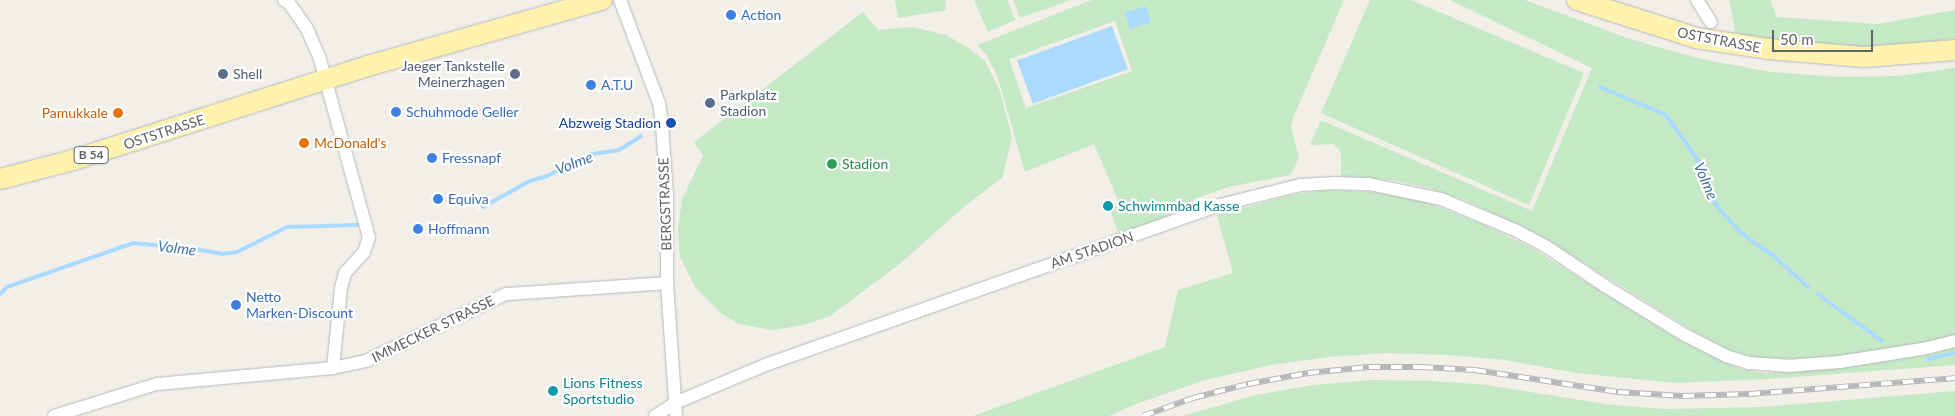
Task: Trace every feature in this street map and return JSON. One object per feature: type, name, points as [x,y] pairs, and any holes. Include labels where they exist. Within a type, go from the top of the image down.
[{"type":"main road","name":"OSTSTRASSE","points":[[0,179],[73,160],[327,79],[602,0]]},
{"type":"main road","name":"OSTSTRASSE","points":[[1577,0],[1697,38],[1769,49],[1864,57],[1955,50]]},
{"type":"street","name":"BERGSTRASSE","points":[[620,0],[659,103],[667,194],[667,283],[676,416]]},
{"type":"street","points":[[1697,0],[1711,22]]},
{"type":"street","points":[[288,1],[306,27],[327,79],[369,237],[364,252],[345,273],[333,368]]},
{"type":"street","name":"AM STADION","points":[[655,416],[675,402],[768,364],[989,285],[1108,246],[1216,206],[1300,186],[1333,182],[1369,184],[1408,190],[1441,199],[1517,231],[1547,247],[1605,286],[1685,335],[1726,356],[1749,363],[1788,366],[1840,362],[1927,348],[1955,341]]},
{"type":"street","name":"IMMECKER STRASSE","points":[[54,416],[157,384],[333,368],[366,361],[506,294],[667,283]]},
{"type":"green space","points":[[895,0],[945,0],[946,10],[898,18]]},
{"type":"green space","points":[[974,0],[1007,0],[1015,20],[988,32]]},
{"type":"green space","points":[[1013,0],[1071,0],[1020,18]]},
{"type":"green space","points":[[1092,0],[1344,0],[1293,118],[1291,126],[1299,158],[1290,175],[1228,187],[1195,199],[1177,212],[1119,234],[1110,210],[1120,205],[1094,144],[1025,172],[997,75],[986,54],[977,45]],"holes":[[[1115,21],[1132,71],[1026,108],[1009,59]]]},
{"type":"green space","points":[[1370,0],[1411,0],[1584,73],[1529,205],[1321,113]]},
{"type":"green space","points":[[1450,0],[1525,0],[1630,39],[1701,59],[1771,72],[1839,77],[1898,76],[1955,68],[1955,337],[1885,351],[1823,357],[1756,358],[1731,351],[1703,337],[1545,239],[1467,201],[1429,188],[1392,180],[1341,176],[1341,153],[1334,144],[1310,145],[1321,120],[1532,211],[1592,68]]},
{"type":"green space","points":[[1729,0],[1770,0],[1777,17],[1878,24],[1955,10],[1955,38],[1896,48],[1812,47],[1736,35]]},
{"type":"green space","points":[[863,12],[878,30],[912,27],[946,35],[967,47],[985,61],[1000,91],[1012,137],[1002,178],[965,206],[901,263],[830,316],[804,325],[773,330],[739,324],[722,314],[695,287],[680,257],[678,230],[682,199],[703,156],[694,142]]},
{"type":"green space","points":[[1323,190],[1373,192],[1426,202],[1482,224],[1530,247],[1683,342],[1741,369],[1766,373],[1794,372],[1886,361],[1955,347],[1955,365],[1767,379],[1676,383],[1576,373],[1504,360],[1448,355],[1385,353],[1329,357],[1270,365],[1202,381],[1136,404],[1109,416],[973,416],[1165,347],[1178,290],[1233,273],[1217,215],[1291,195]]},
{"type":"green space","points":[[1372,380],[1435,381],[1487,385],[1612,405],[1666,409],[1762,407],[1955,391],[1955,416],[1183,416],[1256,395],[1314,385]]},
{"type":"water","points":[[1146,6],[1151,22],[1130,29],[1125,12]]},
{"type":"water","points":[[1112,26],[1128,69],[1033,104],[1017,61]]},
{"type":"waterway","name":"Volme","points":[[1600,87],[1666,115],[1699,162],[1704,182],[1715,204],[1740,232],[1775,257],[1808,287]]},
{"type":"waterway","name":"Volme","points":[[483,207],[530,181],[547,176],[592,154],[619,150],[641,136]]},
{"type":"waterway","name":"Volme","points":[[0,294],[7,287],[133,243],[195,249],[222,254],[237,252],[287,227],[358,225]]},
{"type":"waterway","name":"Volme","points":[[1818,294],[1882,341]]},
{"type":"waterway","name":"Volme","points":[[1928,359],[1955,353]]},
{"type":"railway","points":[[1143,416],[1193,398],[1248,384],[1308,373],[1369,367],[1475,370],[1618,392],[1683,396],[1749,394],[1955,378]]},
{"type":"place","name":"Action","points":[[731,15]]},
{"type":"place","name":"Shell","points":[[223,74]]},
{"type":"place","name":"Jaeger Tankstelle Meinerzhagen","points":[[515,74]]},
{"type":"place","name":"A.T.U","points":[[591,85]]},
{"type":"place","name":"Parkplatz Stadion","points":[[710,103]]},
{"type":"place","name":"Schuhmode Geller","points":[[396,112]]},
{"type":"place","name":"Pamukkale","points":[[118,113]]},
{"type":"place","name":"Abzweig Stadion","points":[[671,123]]},
{"type":"place","name":"McDonald's","points":[[304,143]]},
{"type":"place","name":"Fressnapf","points":[[432,158]]},
{"type":"place","name":"Stadion","points":[[832,164]]},
{"type":"place","name":"Equiva","points":[[438,199]]},
{"type":"place","name":"Schwimmbad Kasse","points":[[1108,206]]},
{"type":"place","name":"Hoffmann","points":[[418,229]]},
{"type":"place","name":"Netto Marken-Discount","points":[[236,305]]},
{"type":"place","name":"Lions Fitness Sportstudio","points":[[553,391]]}]
